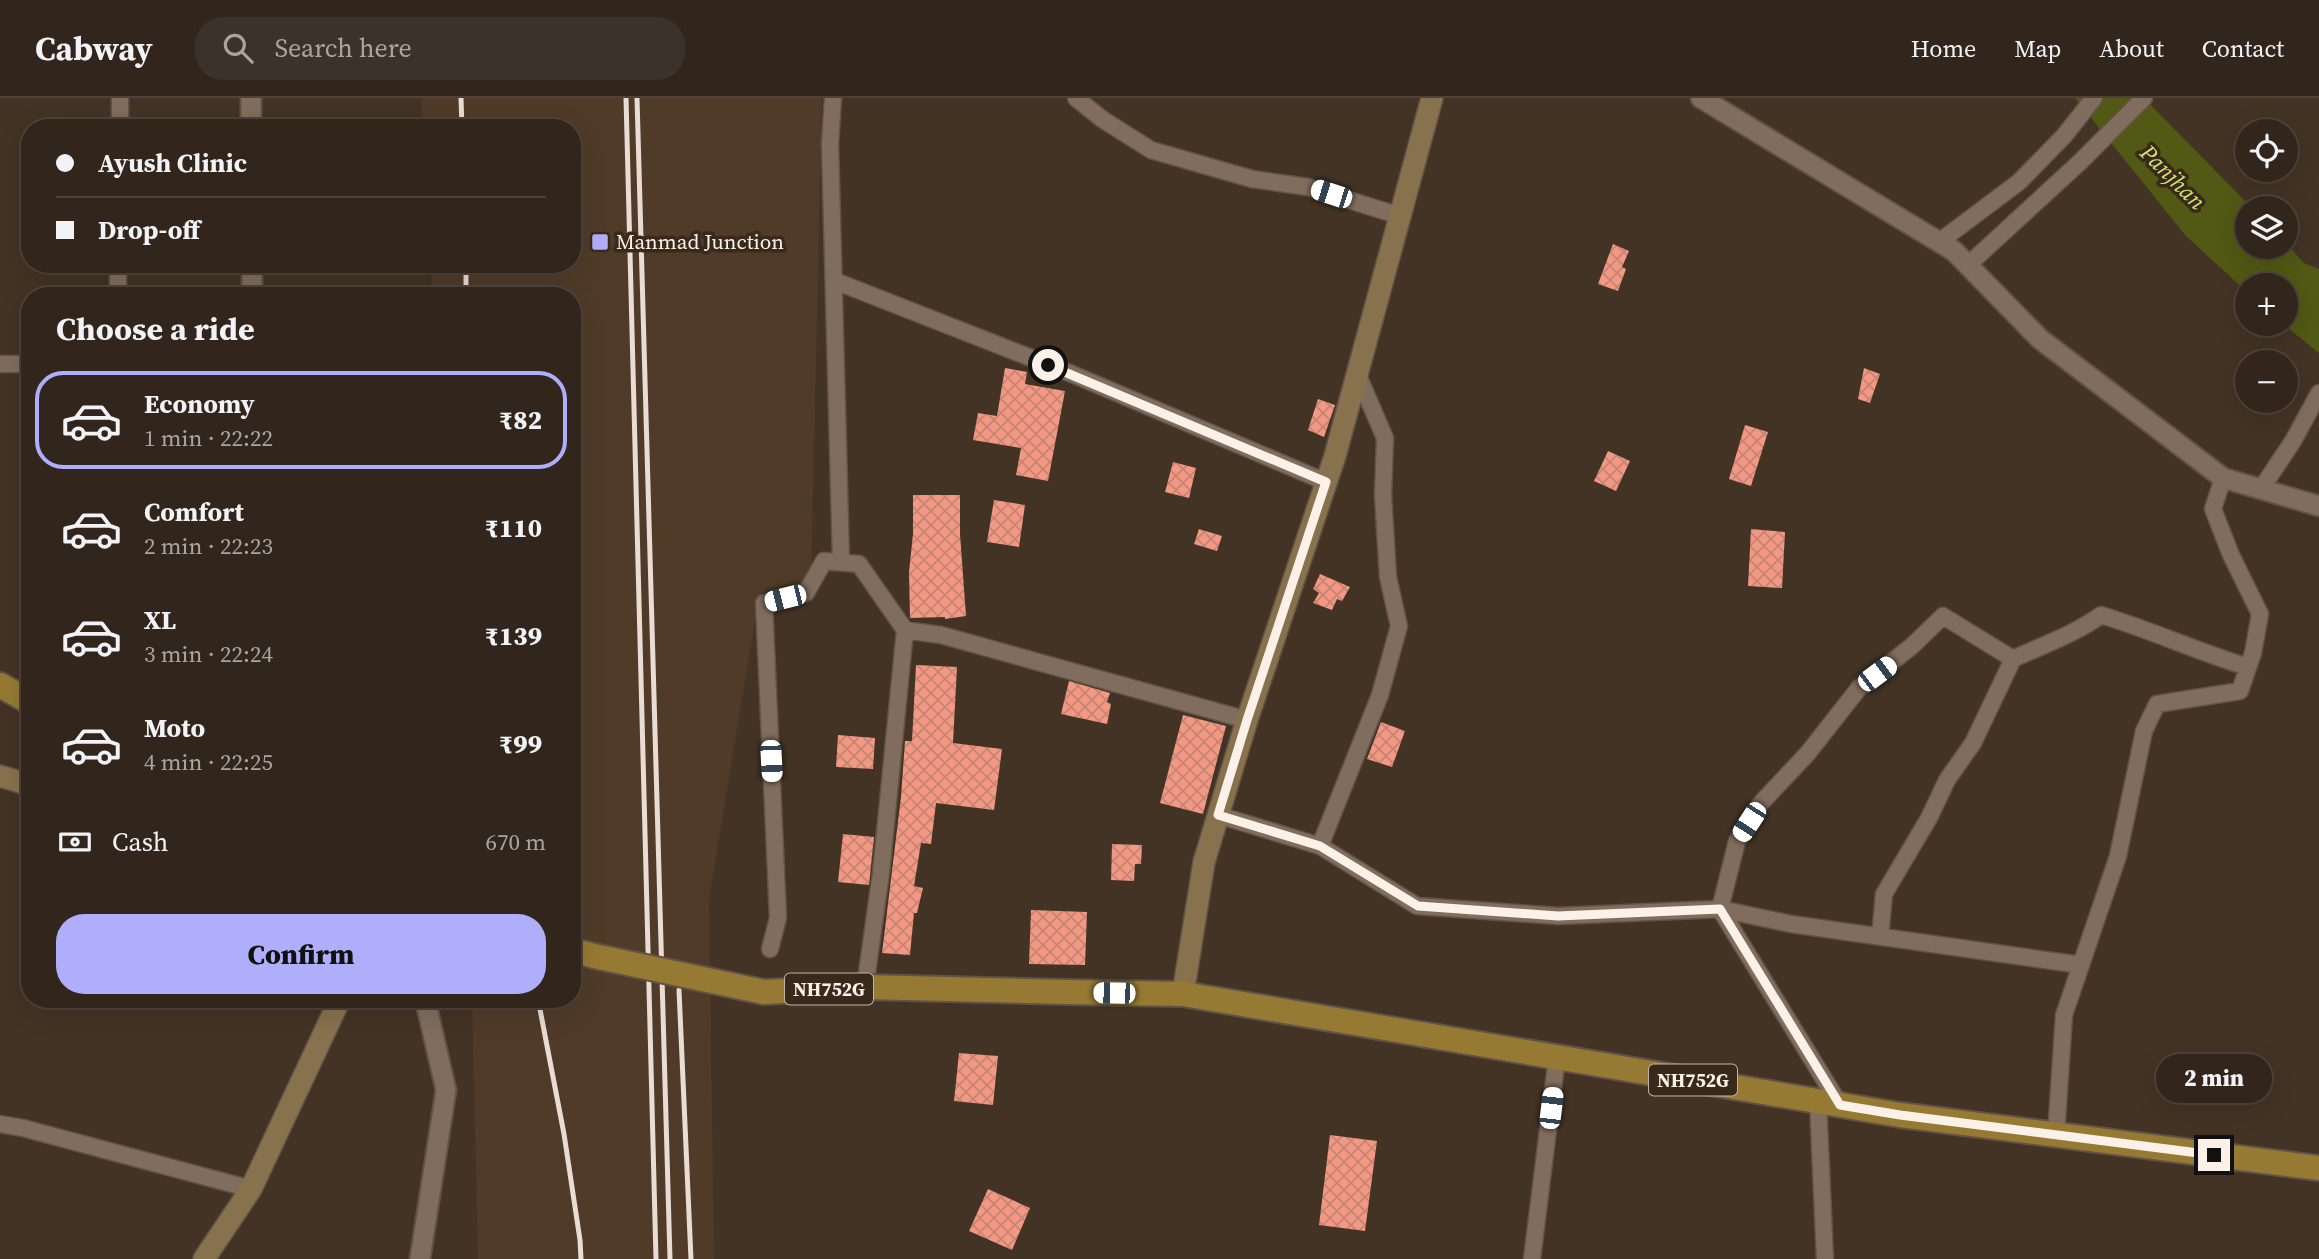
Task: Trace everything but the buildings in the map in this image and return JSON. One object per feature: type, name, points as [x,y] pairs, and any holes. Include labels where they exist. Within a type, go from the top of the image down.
[{"type":"highway","points":[[0,685],[21,697]]},
{"type":"highway","name":"NH752G","points":[[581,952],[764,992],[865,988],[1183,994],[1900,1115],[2319,1168]]},
{"type":"main road","points":[[1183,994],[1204,862],[1247,720],[1326,482],[1432,98]]},
{"type":"main road","points":[[0,776],[21,782]]},
{"type":"main road","points":[[204,1259],[251,1189],[336,1008]]},
{"type":"street","points":[[120,98],[120,119]]},
{"type":"street","points":[[251,98],[251,119]]},
{"type":"street","points":[[833,98],[830,144],[841,562]]},
{"type":"street","points":[[1076,98],[1102,119],[1151,150],[1252,179],[1308,187],[1400,216]]},
{"type":"street","points":[[1701,98],[1954,251],[2040,339],[2223,478],[2319,506]]},
{"type":"street","points":[[1939,242],[2019,182],[2064,136],[2094,98]]},
{"type":"street","points":[[1968,265],[2080,162],[2144,98]]},
{"type":"street","points":[[835,281],[1072,374],[1326,482]]},
{"type":"street","points":[[0,364],[21,364]]},
{"type":"street","points":[[1320,846],[1380,695],[1399,626],[1388,577],[1383,495],[1385,438],[1357,373]]},
{"type":"street","points":[[2261,489],[2293,441],[2319,393]]},
{"type":"street","points":[[2056,1135],[2064,1015],[2118,856],[2144,731],[2157,704],[2240,691],[2248,667],[2260,614],[2231,555],[2213,509],[2223,478]]},
{"type":"street","points":[[771,949],[778,918],[764,603],[806,593],[824,561],[859,564],[905,630],[881,873],[865,988]]},
{"type":"street","points":[[1880,937],[1884,894],[1929,818],[1947,780],[1973,743],[2013,659],[2084,628],[2101,615],[2248,667]]},
{"type":"street","points":[[1825,1259],[1829,1103],[1720,909],[1737,841],[1761,803],[1808,753],[1859,688],[1912,646],[1943,616],[2013,659]]},
{"type":"street","points":[[905,630],[942,635],[1247,720]]},
{"type":"street","points":[[1218,815],[1320,846],[1418,906],[1558,916],[1720,909],[1791,924],[2081,965]]},
{"type":"street","points":[[420,1259],[446,1090],[427,1008]]},
{"type":"street","points":[[1532,1259],[1558,1057]]},
{"type":"street","points":[[0,1124],[251,1189]]},
{"type":"shaded area","points":[[421,98],[822,98],[811,582],[759,596],[709,899],[714,1259],[478,1259],[472,1008],[581,1008],[581,287],[432,287],[431,273],[581,273],[581,119],[422,119]]},
{"type":"water","name":"Panjhan","points":[[2075,98],[2144,98],[2240,196],[2235,196],[2235,259],[2298,259],[2298,256],[2304,263],[2319,269],[2319,353],[2298,336],[2298,273],[2235,273],[2235,281],[2186,236]]},
{"type":"railway","points":[[461,98],[462,119]]},
{"type":"railway","points":[[626,98],[656,1259]]},
{"type":"railway","points":[[637,98],[670,1259]]},
{"type":"railway","points":[[466,273],[466,287]]},
{"type":"railway","points":[[679,990],[691,1259]]},
{"type":"railway","points":[[540,1008],[564,1134],[581,1259]]},
{"type":"place","name":"Manmad Junction","points":[[600,242]]},
{"type":"route","points":[[1048,365],[1326,482],[1218,815],[1320,846],[1418,906],[1558,916],[1720,909],[1840,1105],[2214,1155]]}]
